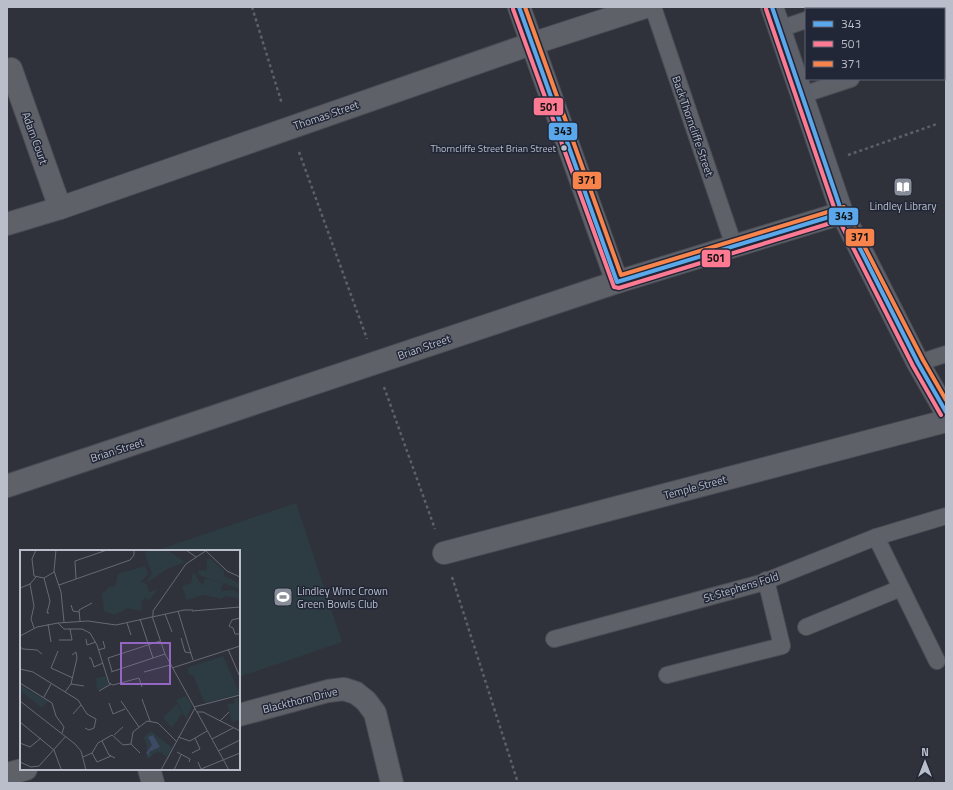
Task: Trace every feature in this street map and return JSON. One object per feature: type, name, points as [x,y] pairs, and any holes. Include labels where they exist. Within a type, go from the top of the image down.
[{"type":"street","points":[[519,7],[616,282]]},
{"type":"street","name":"Thomas Street","points":[[7,224],[60,208],[531,44],[645,7]]},
{"type":"street","points":[[772,7],[842,213],[918,363],[946,412]]},
{"type":"street","name":"Adam Court","points":[[10,69],[60,208]]},
{"type":"street","name":"Brian Street","points":[[7,486],[616,282],[842,213]]},
{"type":"street","name":"Temple Street","points":[[444,553],[946,421]]},
{"type":"street","name":"Blackthorn Drive","points":[[240,715],[328,691],[344,689],[356,693],[366,701],[375,713],[392,783]]},
{"type":"street","points":[[7,774],[22,770]]},
{"type":"street","points":[[149,770],[153,783]]},
{"type":"lane","name":"Back Thorncliffe Street","points":[[653,7],[734,246]]},
{"type":"lane","points":[[780,29],[805,20]]},
{"type":"lane","points":[[802,95],[848,80]]},
{"type":"lane","points":[[918,363],[946,354]]},
{"type":"lane","name":"St Stephens Fold","points":[[554,639],[766,580],[876,537],[946,516]]},
{"type":"lane","points":[[876,537],[938,661]]},
{"type":"lane","points":[[667,674],[782,646],[766,580]]},
{"type":"lane","points":[[806,627],[901,588]]},
{"type":"path","points":[[252,7],[290,128],[375,363]]},
{"type":"path","points":[[825,163],[937,124]]},
{"type":"shaded area","name":"Lindley Wmc Crown Green Bowls Club","points":[[296,503],[342,642],[240,677],[240,550],[158,550]]},
{"type":"transit line","name":"343","points":[[519,7],[617,282],[842,213]]},
{"type":"transit line","name":"371","points":[[525,7],[621,275],[844,207],[923,360],[946,400]]},
{"type":"transit line","name":"343","points":[[772,7],[842,213],[918,363],[946,412]]},
{"type":"transit line","name":"501","points":[[513,9],[614,287],[619,288],[844,219]]},
{"type":"transit line","name":"501","points":[[766,9],[837,216],[913,366],[941,415]]},
{"type":"place","name":"Thorncliffe Street Brian Street","points":[[564,148]]},
{"type":"place","name":"Lindley Library","points":[[903,187]]},
{"type":"place","name":"Lindley Wmc Crown Green Bowls Club","points":[[283,597]]}]
